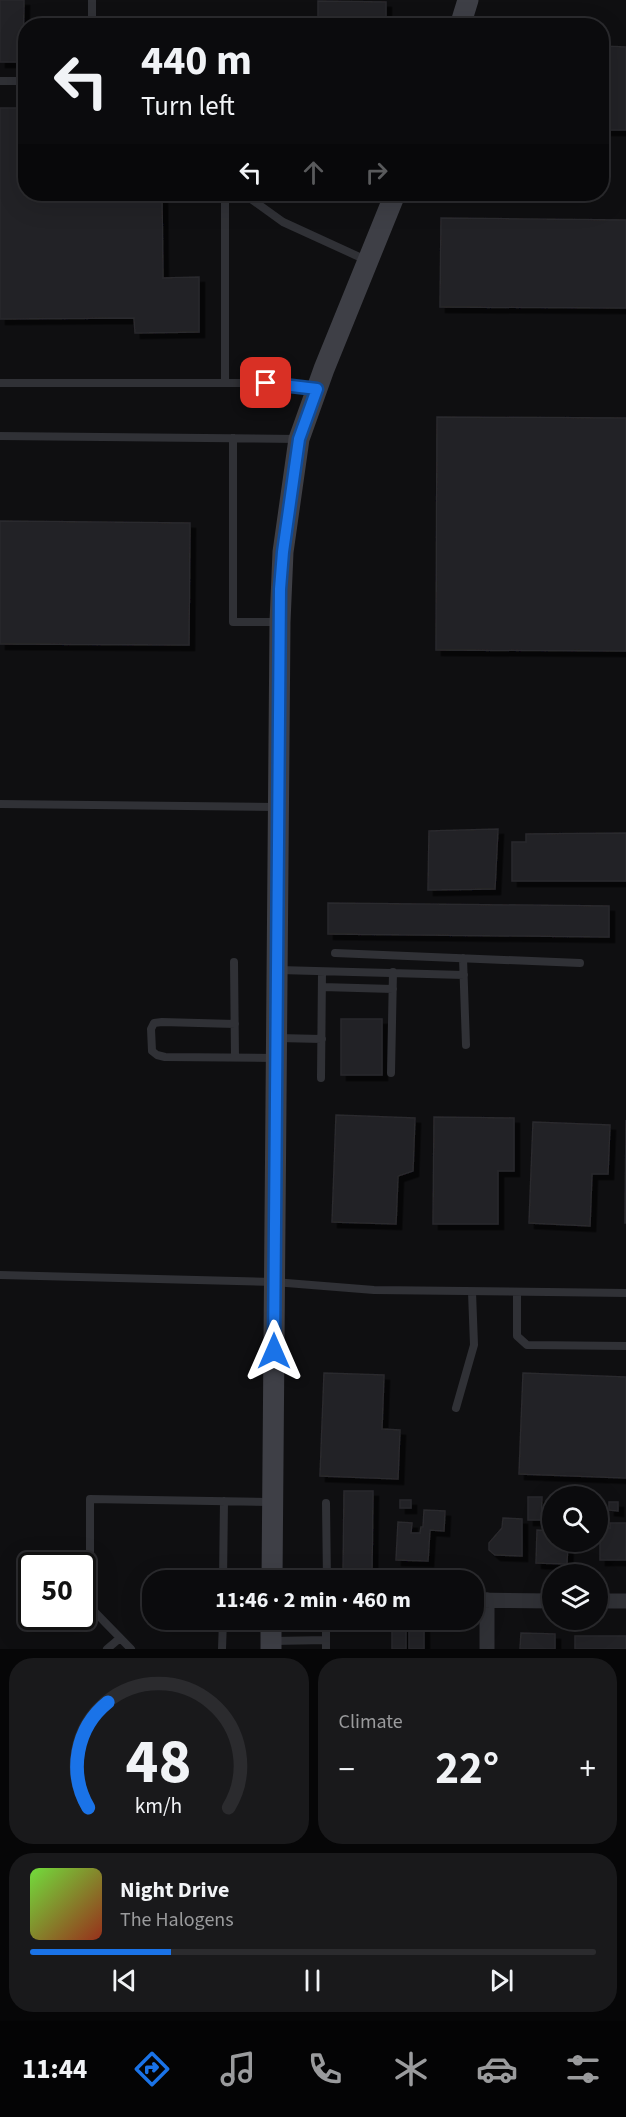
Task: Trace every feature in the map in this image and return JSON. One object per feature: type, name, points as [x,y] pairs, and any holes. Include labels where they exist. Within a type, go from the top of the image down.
[{"type":"main road","points":[[462,18],[468,0]]},
{"type":"main road","points":[[272,1570],[278,807],[283,552],[299,439],[392,201]]},
{"type":"street","points":[[484,1600],[542,1601]]},
{"type":"street","points":[[608,1601],[626,1601]]},
{"type":"street","points":[[484,1624],[487,1649]]},
{"type":"lane","points":[[92,0],[92,18]]},
{"type":"lane","points":[[0,81],[18,81]]},
{"type":"lane","points":[[225,201],[225,383]]},
{"type":"lane","points":[[254,201],[283,222],[368,261]]},
{"type":"lane","points":[[0,383],[266,383],[317,389]]},
{"type":"lane","points":[[0,436],[299,439]]},
{"type":"lane","points":[[233,438],[233,622],[280,622]]},
{"type":"lane","points":[[0,804],[278,807]]},
{"type":"lane","points":[[335,953],[580,963]]},
{"type":"lane","points":[[463,958],[466,1045]]},
{"type":"lane","points":[[234,962],[235,1057]]},
{"type":"lane","points":[[277,970],[464,975]]},
{"type":"lane","points":[[321,1078],[322,972]]},
{"type":"lane","points":[[391,1073],[393,972]]},
{"type":"lane","points":[[322,987],[393,989]]},
{"type":"lane","points":[[235,1024],[154,1023],[151,1029],[152,1051],[157,1055],[235,1057],[322,1039]]},
{"type":"lane","points":[[0,1275],[274,1282],[374,1290],[626,1293]]},
{"type":"lane","points":[[456,1408],[474,1345],[472,1292]]},
{"type":"lane","points":[[517,1292],[517,1336],[527,1345],[626,1346]]},
{"type":"lane","points":[[131,1649],[90,1607],[90,1499],[272,1502]]},
{"type":"lane","points":[[223,1570],[225,1501]]},
{"type":"lane","points":[[326,1503],[327,1570]]},
{"type":"lane","points":[[222,1649],[223,1630]]},
{"type":"lane","points":[[107,1649],[120,1638]]},
{"type":"lane","points":[[271,1645],[326,1645]]},
{"type":"building","points":[[0,0],[24,0],[24,18],[18,18],[18,62],[0,62]]},
{"type":"building","points":[[318,1],[386,2],[386,18],[318,18]]},
{"type":"building","points":[[609,46],[626,47],[626,130],[609,130]]},
{"type":"building","points":[[0,108],[18,108],[18,201],[162,201],[163,278],[199,277],[199,332],[135,333],[134,318],[0,319]]},
{"type":"building","points":[[441,218],[626,220],[626,308],[440,307]]},
{"type":"building","points":[[437,417],[626,418],[626,651],[436,650]]},
{"type":"building","points":[[0,521],[190,523],[189,645],[0,644]]},
{"type":"building","points":[[498,829],[495,889],[428,890],[429,831]]},
{"type":"building","points":[[626,833],[626,881],[512,881],[512,842],[526,842],[526,834]]},
{"type":"building","points":[[328,903],[609,906],[609,937],[328,934]]},
{"type":"building","points":[[341,1019],[382,1019],[382,1075],[341,1075]]},
{"type":"building","points":[[336,1115],[415,1118],[413,1171],[398,1176],[396,1224],[332,1222]]},
{"type":"building","points":[[434,1117],[514,1118],[514,1171],[498,1171],[498,1224],[433,1224]]},
{"type":"building","points":[[626,1120],[626,1223],[625,1223]]},
{"type":"building","points":[[533,1122],[610,1125],[608,1174],[592,1174],[590,1226],[529,1223]]},
{"type":"building","points":[[324,1373],[384,1375],[382,1429],[400,1430],[398,1479],[320,1476]]},
{"type":"building","points":[[523,1373],[626,1377],[626,1478],[519,1474]]},
{"type":"building","points":[[344,1491],[373,1491],[372,1570],[343,1570]]},
{"type":"building","points":[[528,1497],[542,1497],[541,1520],[528,1520]]},
{"type":"building","points":[[400,1500],[411,1500],[411,1508],[400,1508]]},
{"type":"building","points":[[609,1502],[618,1502],[618,1511],[609,1510]]},
{"type":"building","points":[[424,1510],[445,1511],[444,1531],[430,1530],[428,1561],[396,1560],[398,1522],[412,1523],[411,1533],[420,1533],[423,1527]]},
{"type":"building","points":[[503,1518],[522,1519],[522,1556],[495,1555],[489,1550],[489,1543],[502,1528]]},
{"type":"building","points":[[610,1523],[626,1523],[626,1560],[600,1560],[600,1552],[608,1552],[608,1528],[610,1528]]},
{"type":"building","points":[[537,1530],[542,1530],[542,1552],[568,1552],[567,1564],[536,1563]]},
{"type":"building","points":[[392,1630],[406,1630],[406,1649],[392,1649]]},
{"type":"building","points":[[409,1630],[424,1630],[424,1649],[409,1649]]},
{"type":"building","points":[[521,1633],[555,1634],[555,1649],[520,1649]]},
{"type":"building","points":[[575,1636],[626,1636],[626,1649],[575,1649]]},
{"type":"route","points":[[266,383],[317,389],[299,439],[288,510],[280,589],[274,1351]]}]
